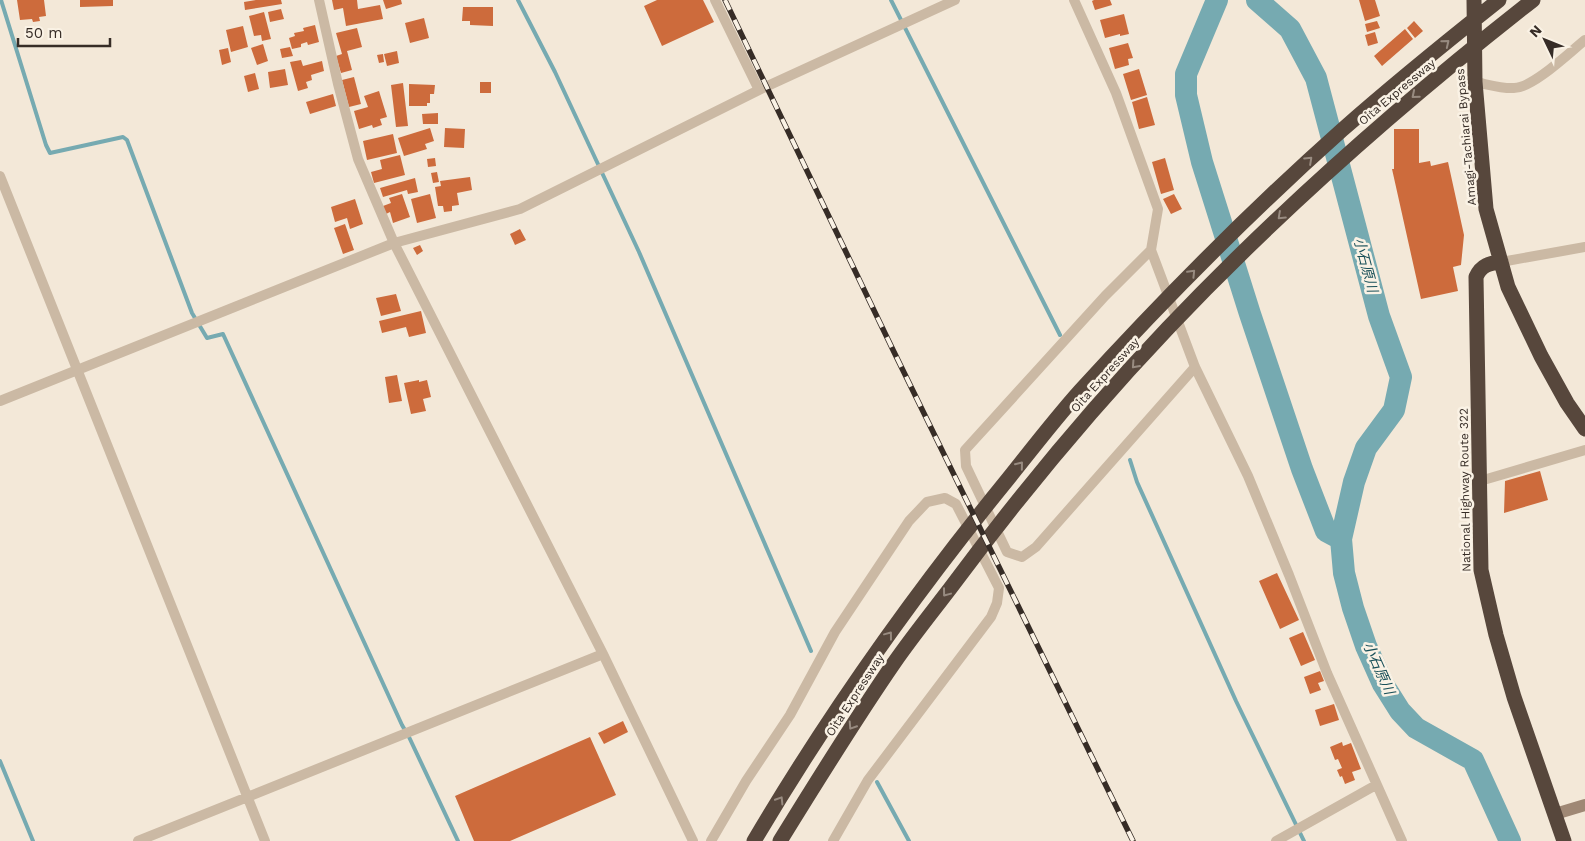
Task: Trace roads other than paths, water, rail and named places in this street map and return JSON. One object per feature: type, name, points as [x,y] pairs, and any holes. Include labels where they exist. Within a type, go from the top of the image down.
[{"type":"highway","name":"Amagi-Tachiarai Bypass","points":[[1474,0],[1475,82],[1486,209],[1508,287],[1541,356],[1567,403],[1585,429]]},
{"type":"highway","name":"Oita Expressway","points":[[780,841],[894,662],[975,554],[1084,420],[1168,328],[1252,242],[1354,148],[1493,31],[1533,0]]},
{"type":"highway","name":"Oita Expressway","points":[[754,841],[878,650],[963,535],[1078,393],[1238,227],[1342,130],[1494,4]]},
{"type":"highway","name":"National Highway Route 322","points":[[1501,262],[1489,263],[1482,267],[1476,277],[1481,570],[1496,635],[1514,696],[1564,841]]},
{"type":"street","points":[[318,0],[358,159],[394,243],[603,654],[693,841]]},
{"type":"street","points":[[715,0],[759,90]]},
{"type":"street","points":[[0,401],[394,243],[520,209],[759,90],[956,0]]},
{"type":"street","points":[[1074,0],[1116,92],[1158,209],[1151,250],[1195,367],[1248,476],[1327,673],[1402,841]]},
{"type":"street","points":[[1475,82],[1515,88],[1528,84],[1585,40]]},
{"type":"street","points":[[0,176],[265,841]]},
{"type":"street","points":[[1501,262],[1585,247]]},
{"type":"street","points":[[1151,250],[1105,296],[965,450],[966,466],[1007,552],[1022,557],[1036,547],[1195,367]]},
{"type":"street","points":[[1480,481],[1585,450]]},
{"type":"street","points":[[711,841],[746,781],[790,715],[835,632],[909,521],[928,502],[944,498],[956,504],[995,580],[999,588],[997,603],[991,617],[868,780],[833,841]]},
{"type":"street","points":[[138,841],[603,654]]},
{"type":"street","points":[[1276,841],[1376,785]]},
{"type":"street","points":[[1555,814],[1585,805]]},
{"type":"waterway","points":[[1,0],[50,153],[123,137],[127,140],[192,313],[207,338],[223,334],[402,725],[458,841]]},
{"type":"waterway","points":[[518,0],[555,72],[639,252],[811,651]]},
{"type":"waterway","points":[[891,0],[1060,335]]},
{"type":"waterway","name":"小石原川","points":[[1217,0],[1186,74],[1186,95],[1202,162],[1302,469],[1326,531],[1341,539]]},
{"type":"waterway","name":"小石原川","points":[[1257,0],[1290,29],[1316,78],[1379,316],[1401,377],[1394,410],[1366,448],[1354,482],[1341,539],[1344,573],[1353,608],[1366,646],[1383,684],[1400,711],[1416,728],[1473,760],[1510,841]]},
{"type":"waterway","points":[[1130,460],[1137,482],[1236,701],[1304,841]]},
{"type":"waterway","points":[[0,761],[33,841]]},
{"type":"waterway","points":[[877,782],[909,841]]},
{"type":"railway","points":[[725,0],[894,352],[1133,841]]}]
